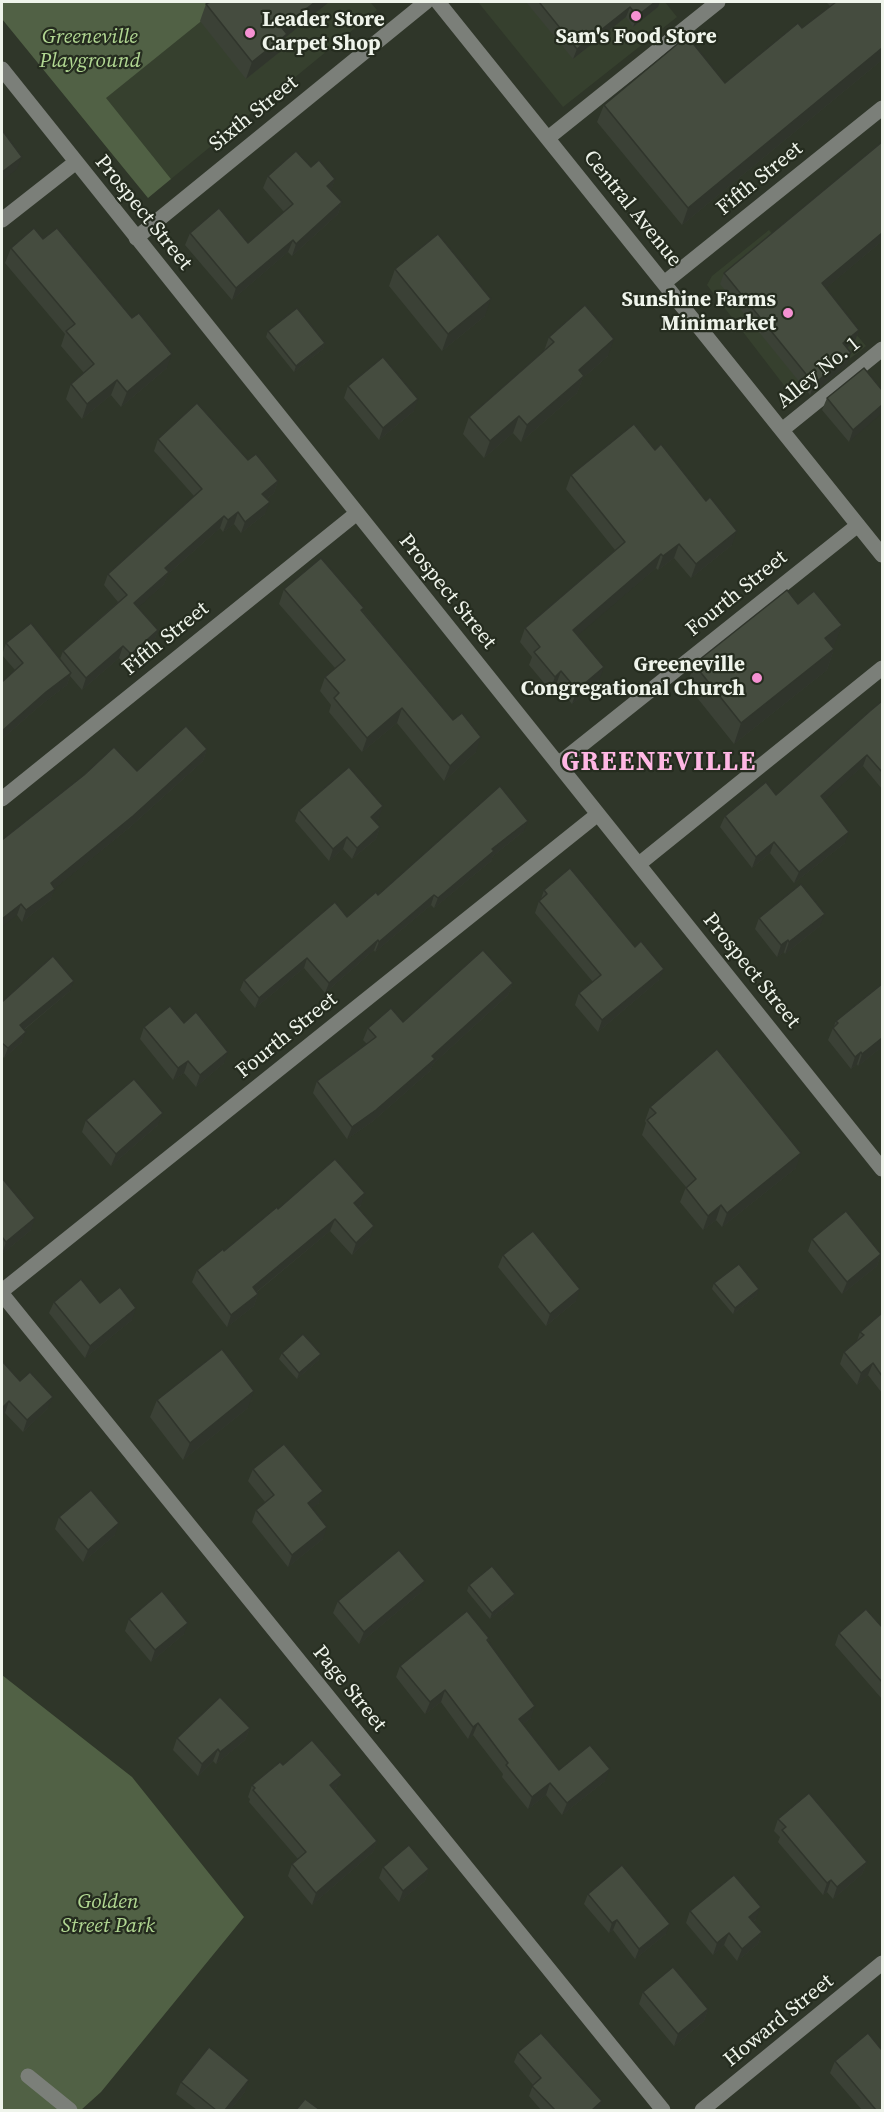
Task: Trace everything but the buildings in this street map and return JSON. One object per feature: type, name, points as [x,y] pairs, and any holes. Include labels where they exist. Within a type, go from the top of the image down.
[{"type":"street","name":"Sixth Street","points":[[136,237],[426,2]]},
{"type":"street","name":"Central Avenue","points":[[438,2],[882,555]]},
{"type":"street","points":[[548,138],[718,2]]},
{"type":"street","name":"Prospect Street","points":[[2,69],[882,1169]]},
{"type":"street","name":"Fifth Street","points":[[664,283],[882,108]]},
{"type":"street","points":[[2,220],[76,162]]},
{"type":"street","name":"Alley No. 1","points":[[782,430],[882,350]]},
{"type":"street","name":"Fifth Street","points":[[2,798],[357,513]]},
{"type":"street","name":"Fourth Street","points":[[558,764],[858,525]]},
{"type":"street","points":[[639,864],[882,668]]},
{"type":"street","name":"Fourth Street","points":[[2,1293],[598,814]]},
{"type":"street","name":"Page Street","points":[[2,1293],[663,2110]]},
{"type":"street","name":"Howard Street","points":[[702,2110],[882,1963]]},
{"type":"street","points":[[28,2076],[70,2110]]},
{"type":"shaded area","points":[[225,2],[370,2],[377,10],[171,179],[105,98]]},
{"type":"shaded area","points":[[478,2],[665,2],[677,17],[563,107]]},
{"type":"shaded area","name":"Sunshine Farms Minimarket","points":[[769,230],[866,346],[796,401],[707,285],[712,276]]},
{"type":"green space","name":"Greeneville Playground","points":[[2,2],[225,2],[106,98],[171,179],[148,198],[2,19]]},
{"type":"green space","name":"Golden Street Park","points":[[2,1675],[132,1777],[244,1917],[101,2092],[81,2110],[2,2110]]},
{"type":"place","name":"Sam's Food Store","points":[[636,16]]},
{"type":"place","name":"Leader Store Carpet Shop","points":[[250,33]]},
{"type":"place","name":"Sunshine Farms Minimarket","points":[[788,313]]},
{"type":"place","name":"Greeneville Congregational Church","points":[[757,678]]},
{"type":"district","name":"GREENEVILLE","points":[[659,763]]}]
